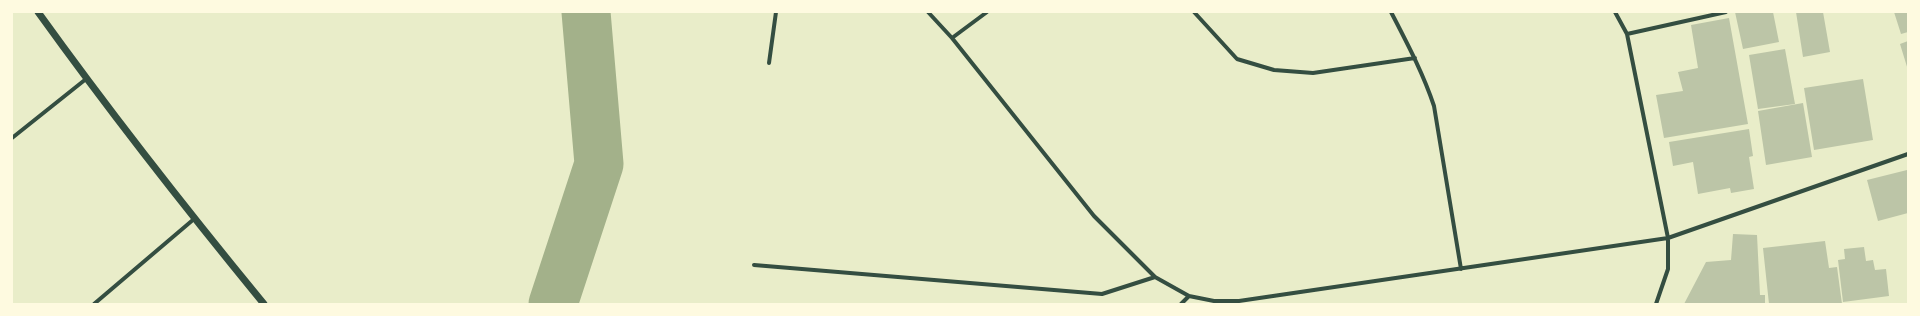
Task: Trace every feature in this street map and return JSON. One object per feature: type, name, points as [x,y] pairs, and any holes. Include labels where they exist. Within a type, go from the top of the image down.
[{"type":"street","points":[[38,12],[86,79],[194,219],[264,304]]},
{"type":"street","points":[[769,63],[776,12]]},
{"type":"street","points":[[928,12],[952,38],[1094,216],[1155,277],[1189,296],[1214,302],[1239,301],[1461,270],[1668,238],[1908,154]]},
{"type":"street","points":[[952,38],[987,12]]},
{"type":"street","points":[[1194,12],[1237,59],[1274,70],[1313,73],[1415,58]]},
{"type":"street","points":[[1391,12],[1415,58],[1434,106],[1461,270]]},
{"type":"street","points":[[1615,12],[1627,34],[1668,238],[1668,269],[1656,304]]},
{"type":"street","points":[[1627,34],[1726,12]]},
{"type":"street","points":[[12,138],[86,79]]},
{"type":"street","points":[[94,304],[194,219]]},
{"type":"street","points":[[754,265],[1102,294],[1155,277]]},
{"type":"street","points":[[1181,304],[1189,296]]},
{"type":"building","points":[[1735,12],[1773,12],[1779,42],[1743,49]]},
{"type":"building","points":[[1796,12],[1823,12],[1830,52],[1803,57]]},
{"type":"building","points":[[1894,12],[1908,12],[1908,32],[1901,34]]},
{"type":"building","points":[[1729,18],[1748,124],[1664,138],[1656,95],[1683,91],[1678,72],[1698,68],[1691,25]]},
{"type":"building","points":[[1908,41],[1908,70],[1900,44]]},
{"type":"building","points":[[1785,49],[1795,104],[1758,109],[1749,55]]},
{"type":"building","points":[[1863,79],[1873,140],[1814,150],[1804,88]]},
{"type":"building","points":[[1803,103],[1812,157],[1766,165],[1758,111]]},
{"type":"building","points":[[1749,129],[1753,156],[1749,157],[1754,189],[1731,193],[1730,188],[1698,194],[1693,162],[1673,166],[1669,142]]},
{"type":"building","points":[[1907,170],[1908,213],[1878,221],[1867,180]]},
{"type":"building","points":[[1733,234],[1757,235],[1760,295],[1765,295],[1765,304],[1684,304],[1706,262],[1731,260]]},
{"type":"building","points":[[1825,241],[1829,268],[1837,267],[1842,304],[1769,304],[1763,248]]},
{"type":"building","points":[[1864,247],[1866,261],[1873,260],[1875,270],[1886,269],[1889,296],[1843,302],[1838,260],[1845,259],[1844,249]]},
{"type":"waterway","points":[[553,304],[599,164],[586,12]]}]
